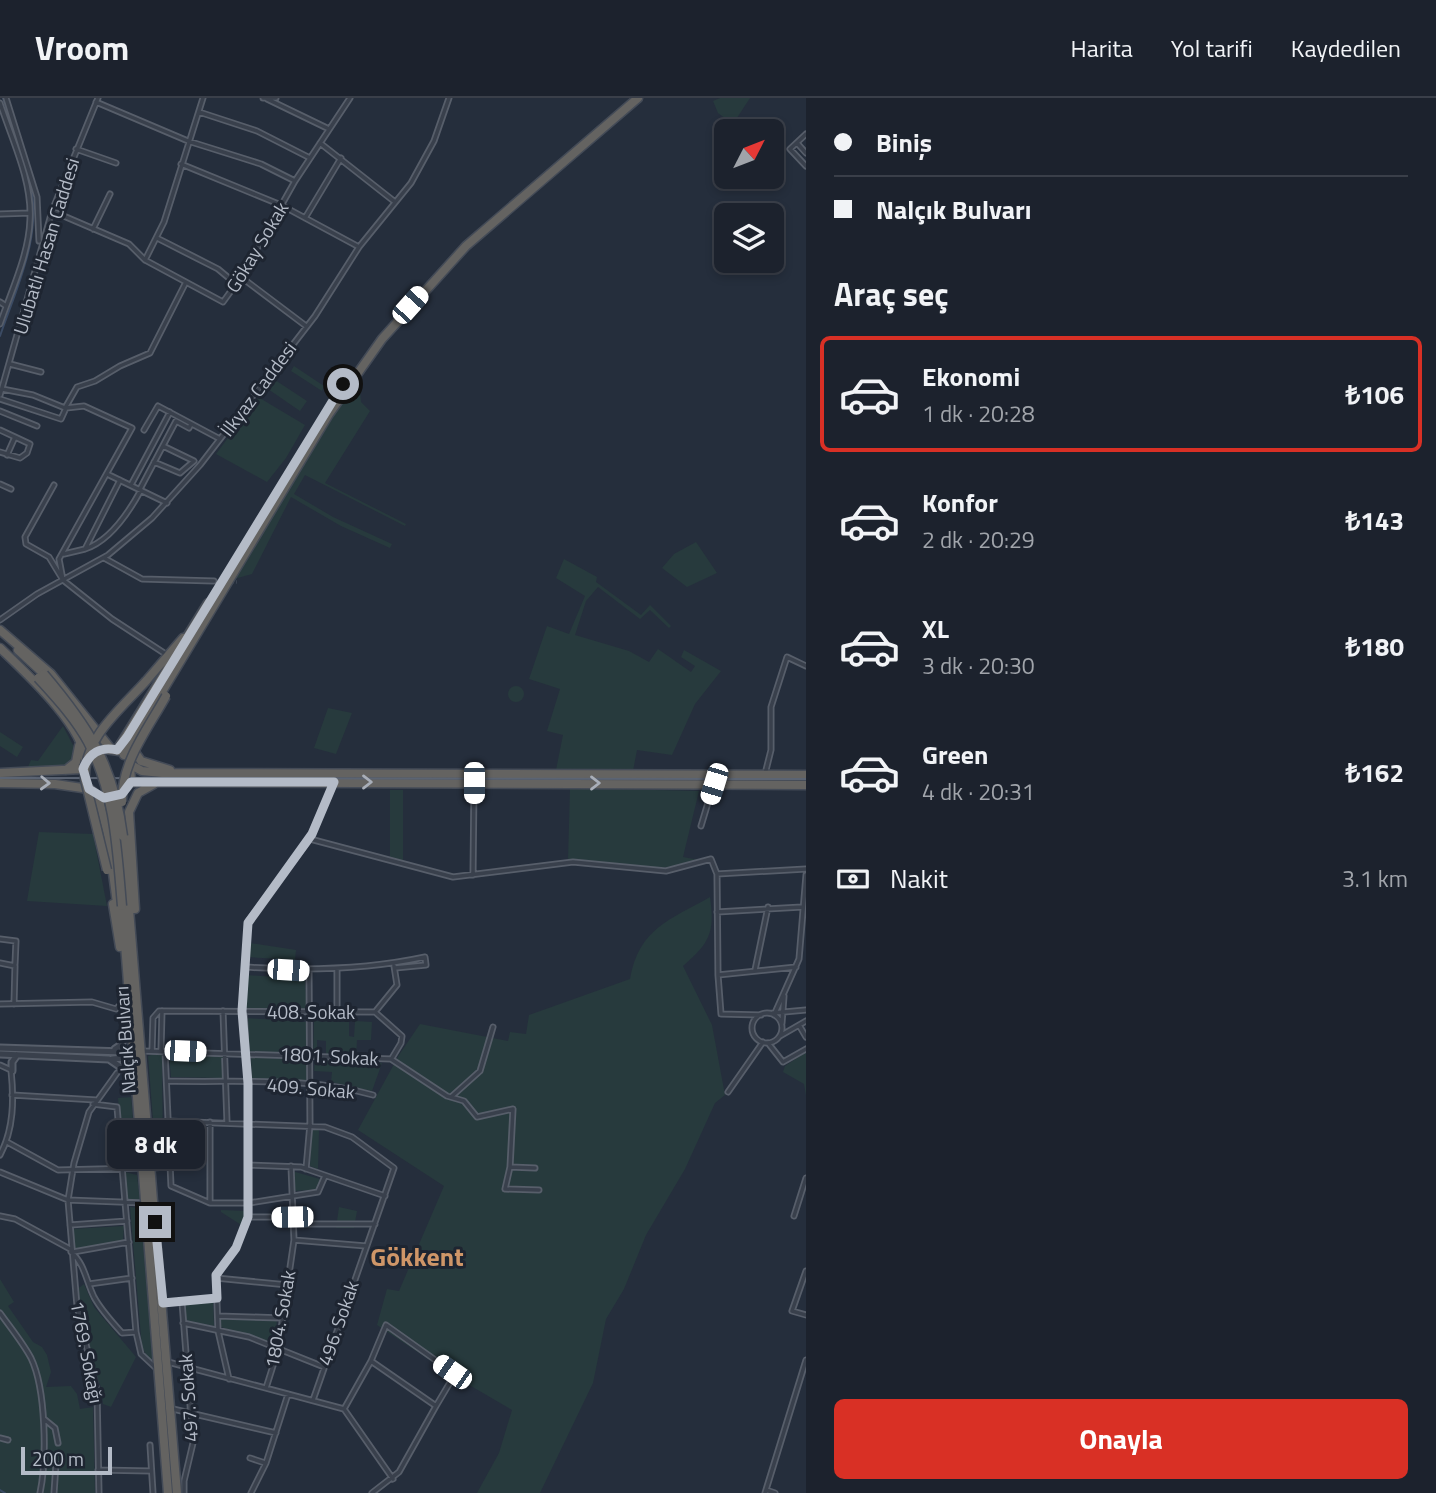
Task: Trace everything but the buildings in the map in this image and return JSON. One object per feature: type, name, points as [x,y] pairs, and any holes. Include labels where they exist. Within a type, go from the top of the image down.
[{"type":"highway","points":[[117,751],[343,384],[399,310],[462,242],[630,98]]},
{"type":"highway","points":[[0,773],[59,772],[84,766],[95,752],[117,751],[132,741],[341,396],[410,305],[505,210],[638,98]]},
{"type":"highway","points":[[121,955],[107,870],[85,780],[84,765],[94,739],[197,622]]},
{"type":"highway","points":[[0,631],[74,709],[99,748],[118,798],[123,836]]},
{"type":"highway","points":[[0,631],[51,674],[131,765],[145,771],[806,775]]},
{"type":"highway","points":[[0,646],[41,676]]},
{"type":"highway","points":[[0,646],[71,727],[81,743],[89,789]]},
{"type":"highway","points":[[123,836],[122,794],[126,771],[166,696],[183,657]]},
{"type":"highway","name":"Nalçık Bulvarı","points":[[41,676],[87,741],[102,773],[115,825],[135,1087],[163,1303],[177,1493]]},
{"type":"highway","points":[[59,772],[73,766],[79,755],[71,727]]},
{"type":"highway","points":[[132,741],[133,751],[139,760],[179,772]]},
{"type":"highway","points":[[131,765],[129,814],[135,965]]},
{"type":"highway","points":[[129,814],[133,801],[142,789],[156,784],[177,782]]},
{"type":"highway","points":[[0,783],[55,784],[89,789],[98,796],[111,798],[129,785],[177,782],[806,785]]},
{"type":"highway","points":[[98,796],[111,854],[124,1001],[130,1024]]},
{"type":"highway","name":"Nalçık Bulvarı","points":[[123,836],[142,1051],[145,1203],[168,1493]]},
{"type":"street","points":[[6,98],[37,197],[42,242],[28,239]]},
{"type":"street","points":[[145,260],[157,239],[203,98]]},
{"type":"street","points":[[265,98],[276,98]]},
{"type":"street","points":[[265,98],[329,129]]},
{"type":"street","name":"Gökay Sokak","points":[[52,211],[129,244],[145,260],[223,302],[241,277],[295,181],[350,98]]},
{"type":"street","name":"İlkyaz Caddesi","points":[[0,620],[62,580],[104,558],[167,503],[221,440],[306,326],[359,247],[396,202],[423,163],[449,98]]},
{"type":"street","points":[[97,100],[188,141],[250,160],[295,181]]},
{"type":"street","name":"Ulubatlı Hasan Caddesi","points":[[0,397],[52,211],[97,100]]},
{"type":"street","points":[[0,104],[26,181],[30,213],[28,239],[0,324]]},
{"type":"street","points":[[199,112],[257,131],[310,158]]},
{"type":"street","points":[[806,134],[790,149],[806,166]]},
{"type":"street","points":[[320,143],[396,202]]},
{"type":"street","points":[[797,143],[806,153]]},
{"type":"street","points":[[76,149],[116,163]]},
{"type":"street","points":[[305,218],[341,158]]},
{"type":"street","points":[[181,164],[281,205],[359,247]]},
{"type":"street","points":[[93,229],[110,194]]},
{"type":"street","points":[[0,214],[30,213]]},
{"type":"street","points":[[157,239],[218,269],[236,284]]},
{"type":"street","points":[[241,277],[306,326]]},
{"type":"street","points":[[0,397],[61,419],[78,387],[150,353],[187,282]]},
{"type":"street","points":[[0,302],[6,306]]},
{"type":"street","points":[[10,364],[41,372]]},
{"type":"street","points":[[2,389],[33,395],[60,408],[84,406],[132,428],[58,562],[62,580]]},
{"type":"street","points":[[144,430],[158,405],[221,440]]},
{"type":"street","points":[[0,411],[37,426]]},
{"type":"street","points":[[131,485],[170,412]]},
{"type":"street","points":[[63,554],[85,549],[99,542],[128,513],[176,421],[189,428],[191,424]]},
{"type":"street","points":[[0,430],[30,444],[27,453],[18,458],[0,452]]},
{"type":"street","points":[[8,455],[15,437]]},
{"type":"street","points":[[154,462],[180,473],[194,461],[163,446]]},
{"type":"street","points":[[107,474],[167,503]]},
{"type":"street","points":[[85,549],[120,480]]},
{"type":"street","points":[[0,484],[11,489]]},
{"type":"street","points":[[54,485],[24,540],[28,546],[51,559],[62,580],[164,653]]},
{"type":"street","points":[[104,558],[142,579],[214,581]]},
{"type":"street","points":[[765,774],[771,750],[771,707],[787,657],[806,666]]},
{"type":"street","points":[[229,1379],[218,1331],[216,1278],[236,1248],[248,1217],[250,1165],[247,1052],[243,1011],[249,919],[310,839],[334,782]]},
{"type":"street","points":[[473,875],[474,783]]},
{"type":"street","points":[[701,827],[714,784]]},
{"type":"street","points":[[310,839],[437,874],[473,875],[573,862],[663,872],[709,859],[714,861],[717,874],[721,1014],[761,1015],[806,1010]]},
{"type":"street","points":[[717,874],[806,869]]},
{"type":"street","points":[[772,1014],[796,967],[801,946],[806,874]]},
{"type":"street","points":[[755,970],[768,907]]},
{"type":"street","points":[[717,912],[802,907]]},
{"type":"street","points":[[0,939],[16,942],[14,1004]]},
{"type":"street","points":[[245,967],[309,972],[395,966],[425,957]]},
{"type":"street","points":[[0,963],[15,966]]},
{"type":"street","points":[[395,966],[397,985],[375,1012],[402,1036],[401,1044],[391,1059],[451,1097],[464,1101],[480,1117],[509,1107],[513,1109],[510,1167],[505,1189],[539,1190]]},
{"type":"street","points":[[718,975],[796,967]]},
{"type":"street","points":[[337,969],[337,1013]]},
{"type":"street","points":[[306,1169],[310,1124],[309,972]]},
{"type":"street","points":[[779,1037],[784,994]]},
{"type":"street","points":[[0,1004],[92,1002],[116,1009],[124,1001]]},
{"type":"street","points":[[152,1051],[153,1016],[162,1011],[167,1167],[171,1186],[210,1203],[249,1203],[318,1192],[325,1175]]},
{"type":"street","name":"408. Sokak","points":[[162,1011],[375,1012]]},
{"type":"street","points":[[223,1011],[227,1122]]},
{"type":"street","points":[[772,1014],[781,1025]]},
{"type":"street","points":[[761,1015],[755,1019],[752,1029],[755,1036],[783,1062],[806,1049]]},
{"type":"street","points":[[728,1092],[765,1043],[806,1021]]},
{"type":"street","points":[[113,1051],[121,1045],[130,1024]]},
{"type":"street","points":[[800,1025],[806,1037]]},
{"type":"street","points":[[451,1097],[479,1073],[493,1027]]},
{"type":"street","points":[[113,1051],[124,1052],[124,1058],[18,1055],[1,1052],[113,1051]]},
{"type":"street","name":"1801. Sokak","points":[[142,1051],[310,1054],[391,1059]]},
{"type":"street","points":[[1,1052],[12,1062]]},
{"type":"street","points":[[0,1155],[10,1135],[12,1062],[18,1055]]},
{"type":"street","points":[[109,1059],[125,1070],[135,1087]]},
{"type":"street","points":[[0,1065],[8,1066],[12,1071]]},
{"type":"street","points":[[94,1102],[117,1073]]},
{"type":"street","name":"409. Sokak","points":[[166,1081],[310,1084],[346,1088],[373,1096]]},
{"type":"street","points":[[12,1096],[94,1102],[117,1107],[136,1332],[141,1354],[158,1370]]},
{"type":"street","name":"1769. Sokağı","points":[[94,1102],[73,1168],[68,1200],[77,1306],[97,1391],[99,1493]]},
{"type":"street","points":[[166,1121],[310,1124]]},
{"type":"street","points":[[210,1122],[210,1203]]},
{"type":"street","name":"496. Sokak","points":[[310,1124],[348,1134],[394,1168],[313,1400]]},
{"type":"street","points":[[0,1135],[10,1135]]},
{"type":"street","points":[[7,1142],[58,1170],[167,1167]]},
{"type":"street","points":[[250,1165],[306,1169],[385,1196]]},
{"type":"street","name":"1804. Sokak","points":[[266,1388],[278,1350],[295,1240],[290,1196],[291,1166]]},
{"type":"street","points":[[510,1167],[535,1168]]},
{"type":"street","points":[[0,1172],[68,1200],[145,1203]]},
{"type":"street","points":[[793,1216],[806,1178]]},
{"type":"street","points":[[0,1216],[15,1219],[71,1251],[81,1263],[98,1304],[121,1332],[136,1332]]},
{"type":"street","points":[[248,1217],[292,1217]]},
{"type":"street","points":[[70,1225],[128,1221]]},
{"type":"street","points":[[293,1224],[375,1224]]},
{"type":"street","points":[[295,1240],[366,1246]]},
{"type":"street","points":[[71,1251],[130,1242]]},
{"type":"street","points":[[806,1271],[792,1311],[806,1315]]},
{"type":"street","points":[[216,1278],[288,1285]]},
{"type":"street","points":[[89,1284],[132,1279]]},
{"type":"street","points":[[163,1303],[217,1298]]},
{"type":"street","name":"497. Sokak","points":[[182,1301],[193,1443],[184,1481],[184,1493]]},
{"type":"street","points":[[0,1313],[32,1362],[44,1419],[40,1493]]},
{"type":"street","points":[[218,1316],[282,1318]]},
{"type":"street","points":[[183,1323],[249,1337],[324,1367]]},
{"type":"street","points":[[344,1409],[371,1361],[386,1325],[455,1374],[393,1479],[372,1493]]},
{"type":"street","points":[[775,1493],[765,1491],[806,1360]]},
{"type":"street","points":[[166,1361],[344,1409],[393,1479]]},
{"type":"street","points":[[371,1361],[436,1406]]},
{"type":"street","points":[[251,1493],[265,1463],[288,1394]]},
{"type":"street","points":[[171,1408],[276,1433]]},
{"type":"street","points":[[44,1419],[55,1428],[58,1443]]},
{"type":"street","points":[[0,1438],[8,1440]]},
{"type":"street","points":[[150,1445],[152,1493]]},
{"type":"street","points":[[250,1458],[265,1463]]},
{"type":"street","points":[[54,1493],[56,1464]]},
{"type":"street","points":[[98,1470],[151,1471]]},
{"type":"shaded area","points":[[720,98],[750,98],[736,119],[726,119],[718,113],[713,101]]},
{"type":"shaded area","points":[[294,366],[324,386],[322,391],[291,371]]},
{"type":"shaded area","points":[[272,378],[307,401],[300,411],[265,387]]},
{"type":"shaded area","points":[[352,386],[360,392],[361,402],[370,411],[325,483],[406,524],[405,526],[305,475],[294,494],[333,517],[392,544],[390,548],[341,526],[291,497],[252,574],[234,579]]},
{"type":"shaded area","points":[[258,397],[305,425],[286,458],[267,482],[216,454]]},
{"type":"shaded area","points":[[696,542],[717,573],[687,587],[662,568],[674,554]]},
{"type":"shaded area","points":[[564,559],[597,577],[596,582],[641,615],[650,605],[671,626],[669,628],[650,610],[640,619],[598,587],[586,601],[575,635],[629,651],[649,662],[658,649],[691,672],[695,666],[681,657],[684,650],[721,671],[695,704],[672,755],[637,750],[633,771],[556,770],[563,735],[547,731],[560,689],[529,679],[547,626],[569,634],[585,596],[556,578]]},
{"type":"shaded area","points":[[516,686],[522,688],[522,700],[516,702],[510,700],[508,694],[510,688]]},
{"type":"shaded area","points":[[328,708],[352,713],[336,754],[314,748]]},
{"type":"shaded area","points":[[63,726],[76,757],[64,768],[27,769],[31,760],[38,761]]},
{"type":"shaded area","points":[[0,732],[23,747],[17,757],[0,746]]},
{"type":"shaded area","points":[[570,788],[699,791],[683,857],[699,860],[655,870],[568,860]]},
{"type":"shaded area","points":[[390,790],[403,790],[403,861],[390,860]]},
{"type":"shaded area","points":[[39,832],[93,834],[107,906],[27,901]]},
{"type":"shaded area","points":[[710,897],[712,919],[708,936],[705,943],[683,966],[712,1025],[725,1095],[715,1103],[685,1169],[646,1235],[624,1289],[606,1319],[593,1383],[540,1493],[477,1493],[499,1453],[512,1410],[452,1375],[377,1325],[387,1289],[399,1291],[444,1186],[358,1130],[399,1055],[420,1024],[508,1041],[510,1032],[526,1034],[529,1015],[630,979],[634,962],[649,937],[669,920]]},
{"type":"shaded area","points":[[250,943],[296,950],[295,960],[248,957]]},
{"type":"shaded area","points":[[246,975],[305,979],[307,1014],[244,1011]]},
{"type":"shaded area","points":[[246,1018],[306,1022],[306,1057],[247,1055]]},
{"type":"shaded area","points":[[314,1021],[349,1022],[349,1036],[354,1037],[355,1021],[372,1022],[371,1040],[357,1040],[356,1058],[326,1057],[326,1041],[317,1040],[317,1057],[313,1057]]},
{"type":"shaded area","points":[[162,1052],[163,1161],[159,1162],[156,1158],[148,1056]]},
{"type":"shaded area","points":[[806,1052],[806,1096],[804,1084],[783,1072],[785,1066]]},
{"type":"shaded area","points":[[169,1054],[223,1055],[224,1078],[171,1077]]},
{"type":"shaded area","points":[[251,1057],[306,1060],[307,1080],[252,1080]]},
{"type":"shaded area","points":[[315,1059],[382,1063],[372,1091],[331,1082],[332,1072],[314,1071]]},
{"type":"shaded area","points":[[131,1097],[137,1166],[125,1166],[118,1098]]},
{"type":"shaded area","points":[[312,1128],[319,1130],[318,1169],[310,1166]]},
{"type":"shaded area","points":[[292,1171],[320,1179],[318,1190],[292,1191]]},
{"type":"shaded area","points":[[125,1172],[137,1175],[140,1202],[127,1201]]},
{"type":"shaded area","points":[[130,1207],[140,1208],[153,1365],[142,1348]]},
{"type":"shaded area","points":[[339,1207],[357,1211],[354,1228],[336,1228]]},
{"type":"shaded area","points":[[246,1211],[246,1228],[221,1212]]},
{"type":"shaded area","points":[[124,1226],[123,1241],[73,1250],[72,1229]]},
{"type":"shaded area","points":[[0,1279],[14,1302],[8,1306],[33,1342],[42,1347],[47,1355],[51,1372],[46,1387],[71,1386],[77,1394],[80,1409],[93,1407],[95,1493],[0,1493]]},
{"type":"shaded area","points":[[84,1284],[94,1307],[136,1357],[111,1407],[103,1404],[101,1387],[89,1359],[76,1290]]},
{"type":"shaded area","points":[[213,1301],[214,1326],[184,1320],[183,1303]]},
{"type":"shaded area","points":[[220,1319],[277,1320],[274,1345],[221,1327]]},
{"type":"waterway","points":[[3,98],[22,153]]},
{"type":"waterway","points":[[0,336],[21,279],[31,239],[33,199],[29,179]]},
{"type":"waterway","points":[[0,1490],[5,1493]]},
{"type":"tunnel","points":[[330,392],[345,401]]},
{"type":"tunnel","points":[[214,581],[237,582]]},
{"type":"tram line","points":[[0,778],[806,779]]},
{"type":"district","name":"Gökkent","points":[[417,1257]]},
{"type":"route","points":[[155,1222],[163,1303],[217,1298],[216,1275],[236,1248],[248,1217],[248,1083],[242,1011],[248,923],[312,834],[322,816],[334,782],[131,782],[117,797],[104,798],[95,795],[86,786],[83,769],[87,759],[95,752],[117,750],[127,737],[343,384]]}]
